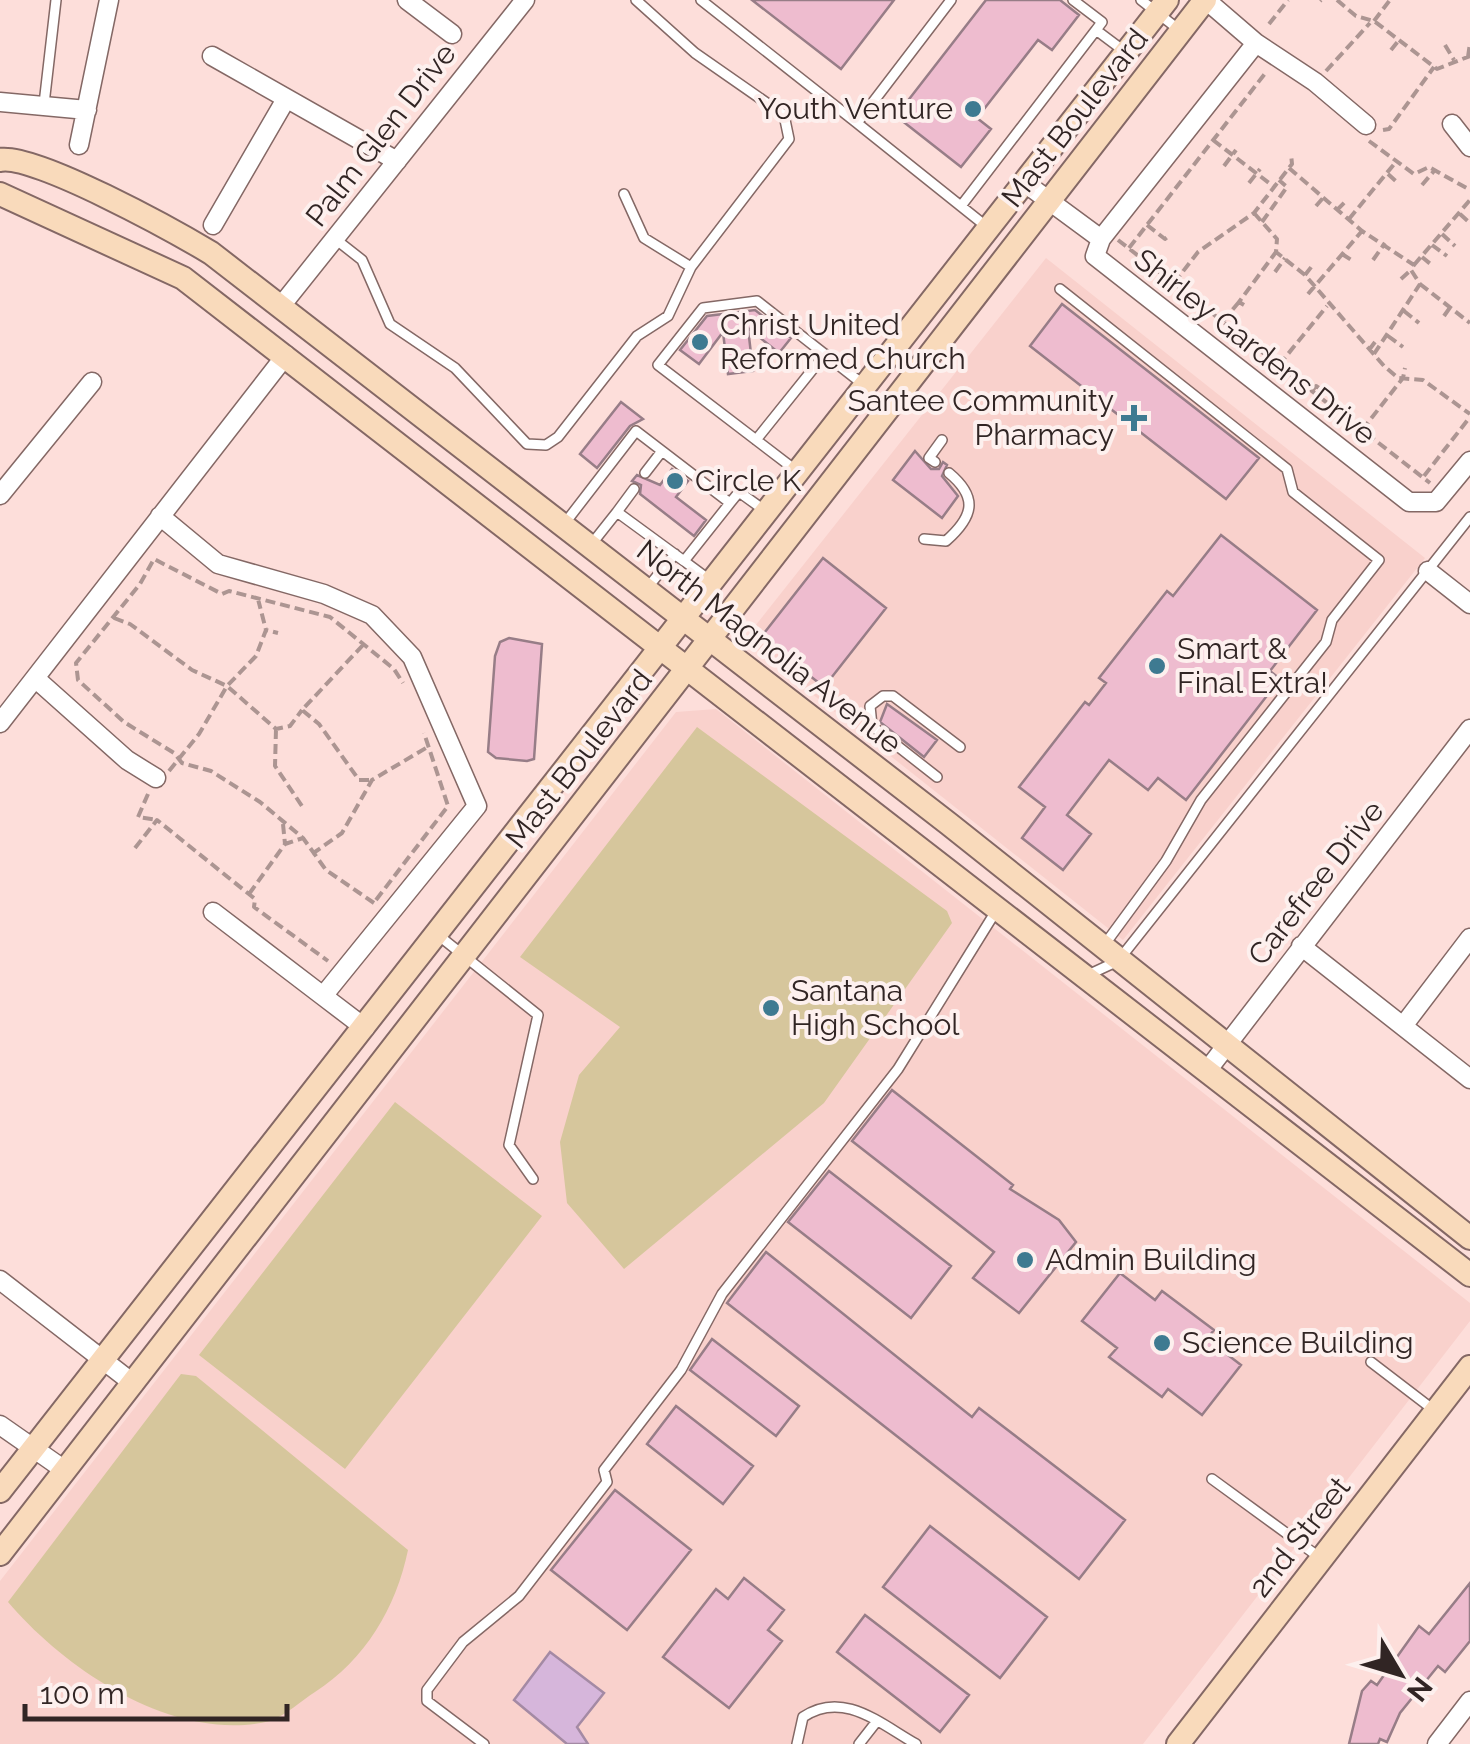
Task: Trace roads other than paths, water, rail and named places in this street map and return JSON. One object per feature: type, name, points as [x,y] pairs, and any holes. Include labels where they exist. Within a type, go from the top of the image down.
[{"type":"main road","name":"Mast Boulevard","points":[[0,1554],[1205,0]]},
{"type":"main road","name":"Mast Boulevard","points":[[0,1490],[1025,183],[1126,53],[1155,4]]},
{"type":"main road","name":"North Magnolia Avenue","points":[[0,160],[12,158],[170,228],[212,253],[949,824],[1470,1238]]},
{"type":"main road","points":[[0,194],[162,266],[286,355],[1470,1275]]},
{"type":"main road","points":[[162,266],[183,264],[265,318],[281,306]]},
{"type":"main road","name":"2nd Street","points":[[1178,1744],[1470,1367]]},
{"type":"street","points":[[79,144],[109,0]]},
{"type":"street","points":[[407,0],[452,34]]},
{"type":"street","name":"Palm Glen Drive","points":[[281,306],[525,0]]},
{"type":"street","points":[[1205,0],[1366,126]]},
{"type":"street","points":[[1108,238],[1256,43]]},
{"type":"street","points":[[212,56],[396,160]]},
{"type":"street","points":[[213,225],[286,99]]},
{"type":"street","points":[[0,102],[87,110]]},
{"type":"street","points":[[1452,124],[1470,147]]},
{"type":"street","name":"Shirley Gardens Drive","points":[[1025,183],[1108,238],[1095,256],[1408,502],[1426,504],[1445,494],[1470,461]]},
{"type":"street","points":[[0,723],[286,355]]},
{"type":"street","points":[[0,495],[92,382]]},
{"type":"street","points":[[160,516],[218,564],[324,594],[372,615],[412,657],[477,806],[323,996]]},
{"type":"street","points":[[1428,571],[1470,604]]},
{"type":"street","points":[[35,678],[126,760],[156,778]]},
{"type":"street","name":"Carefree Drive","points":[[1206,1072],[1470,729]]},
{"type":"street","points":[[213,912],[366,1028]]},
{"type":"street","points":[[1402,1026],[1470,938]]},
{"type":"street","points":[[1301,946],[1470,1079]]},
{"type":"street","points":[[0,1280],[134,1384]]},
{"type":"street","points":[[0,1425],[66,1471]]},
{"type":"street","points":[[1437,1744],[1470,1701]]},
{"type":"lane","points":[[44,104],[56,0]]},
{"type":"lane","points":[[334,238],[362,260],[390,324],[455,368],[511,430],[533,446],[546,445],[558,437],[637,336],[668,316],[691,268],[784,148],[788,122],[768,103],[695,53],[636,0]]},
{"type":"lane","points":[[701,0],[990,228]]},
{"type":"lane","points":[[856,123],[951,0]]},
{"type":"lane","points":[[960,206],[1102,22],[1073,0]]},
{"type":"lane","points":[[1155,4],[1181,30]]},
{"type":"lane","points":[[1096,30],[1126,53]]},
{"type":"lane","points":[[624,194],[644,238],[691,268]]},
{"type":"lane","points":[[1060,289],[1286,469],[1293,492],[1379,560],[1332,620],[1326,642],[1201,800],[1110,954]]},
{"type":"lane","points":[[799,473],[658,364],[703,308],[757,300],[866,386]]},
{"type":"lane","points":[[756,440],[825,354]]},
{"type":"lane","points":[[563,525],[636,431],[730,503]]},
{"type":"lane","points":[[935,462],[929,458],[942,440]]},
{"type":"lane","points":[[645,473],[662,451]]},
{"type":"lane","points":[[924,539],[946,541],[966,521],[972,507],[971,496],[949,473]]},
{"type":"lane","points":[[590,546],[634,489]]},
{"type":"lane","points":[[646,590],[740,492],[768,512]]},
{"type":"lane","points":[[616,512],[713,582]]},
{"type":"lane","points":[[1082,976],[1110,954],[1470,517]]},
{"type":"lane","points":[[937,777],[872,726],[870,706],[883,696],[893,696],[960,747]]},
{"type":"lane","points":[[484,1744],[427,1701],[426,1690],[463,1642],[518,1596],[607,1482],[604,1470],[681,1370],[716,1302],[898,1069],[997,910]]},
{"type":"lane","points":[[438,935],[538,1015],[509,1145],[532,1179]]},
{"type":"lane","points":[[1371,1362],[1436,1412]]},
{"type":"lane","points":[[1212,1479],[1321,1559]]},
{"type":"lane","points":[[797,1744],[802,1716],[820,1705],[845,1706],[916,1744]]},
{"type":"lane","points":[[859,1744],[877,1722]]},
{"type":"place","name":"Youth Venture","points":[[973,109]]},
{"type":"place","name":"Christ United Reformed Church","points":[[700,342]]},
{"type":"place","name":"Santee Community Pharmacy","points":[[1134,418]]},
{"type":"place","name":"Circle K","points":[[675,481]]},
{"type":"place","name":"Smart & Final Extra!","points":[[1157,666]]},
{"type":"place","name":"Santana High School","points":[[771,1008]]},
{"type":"place","name":"Admin Building","points":[[1025,1260]]},
{"type":"place","name":"Science Building","points":[[1162,1343]]}]
